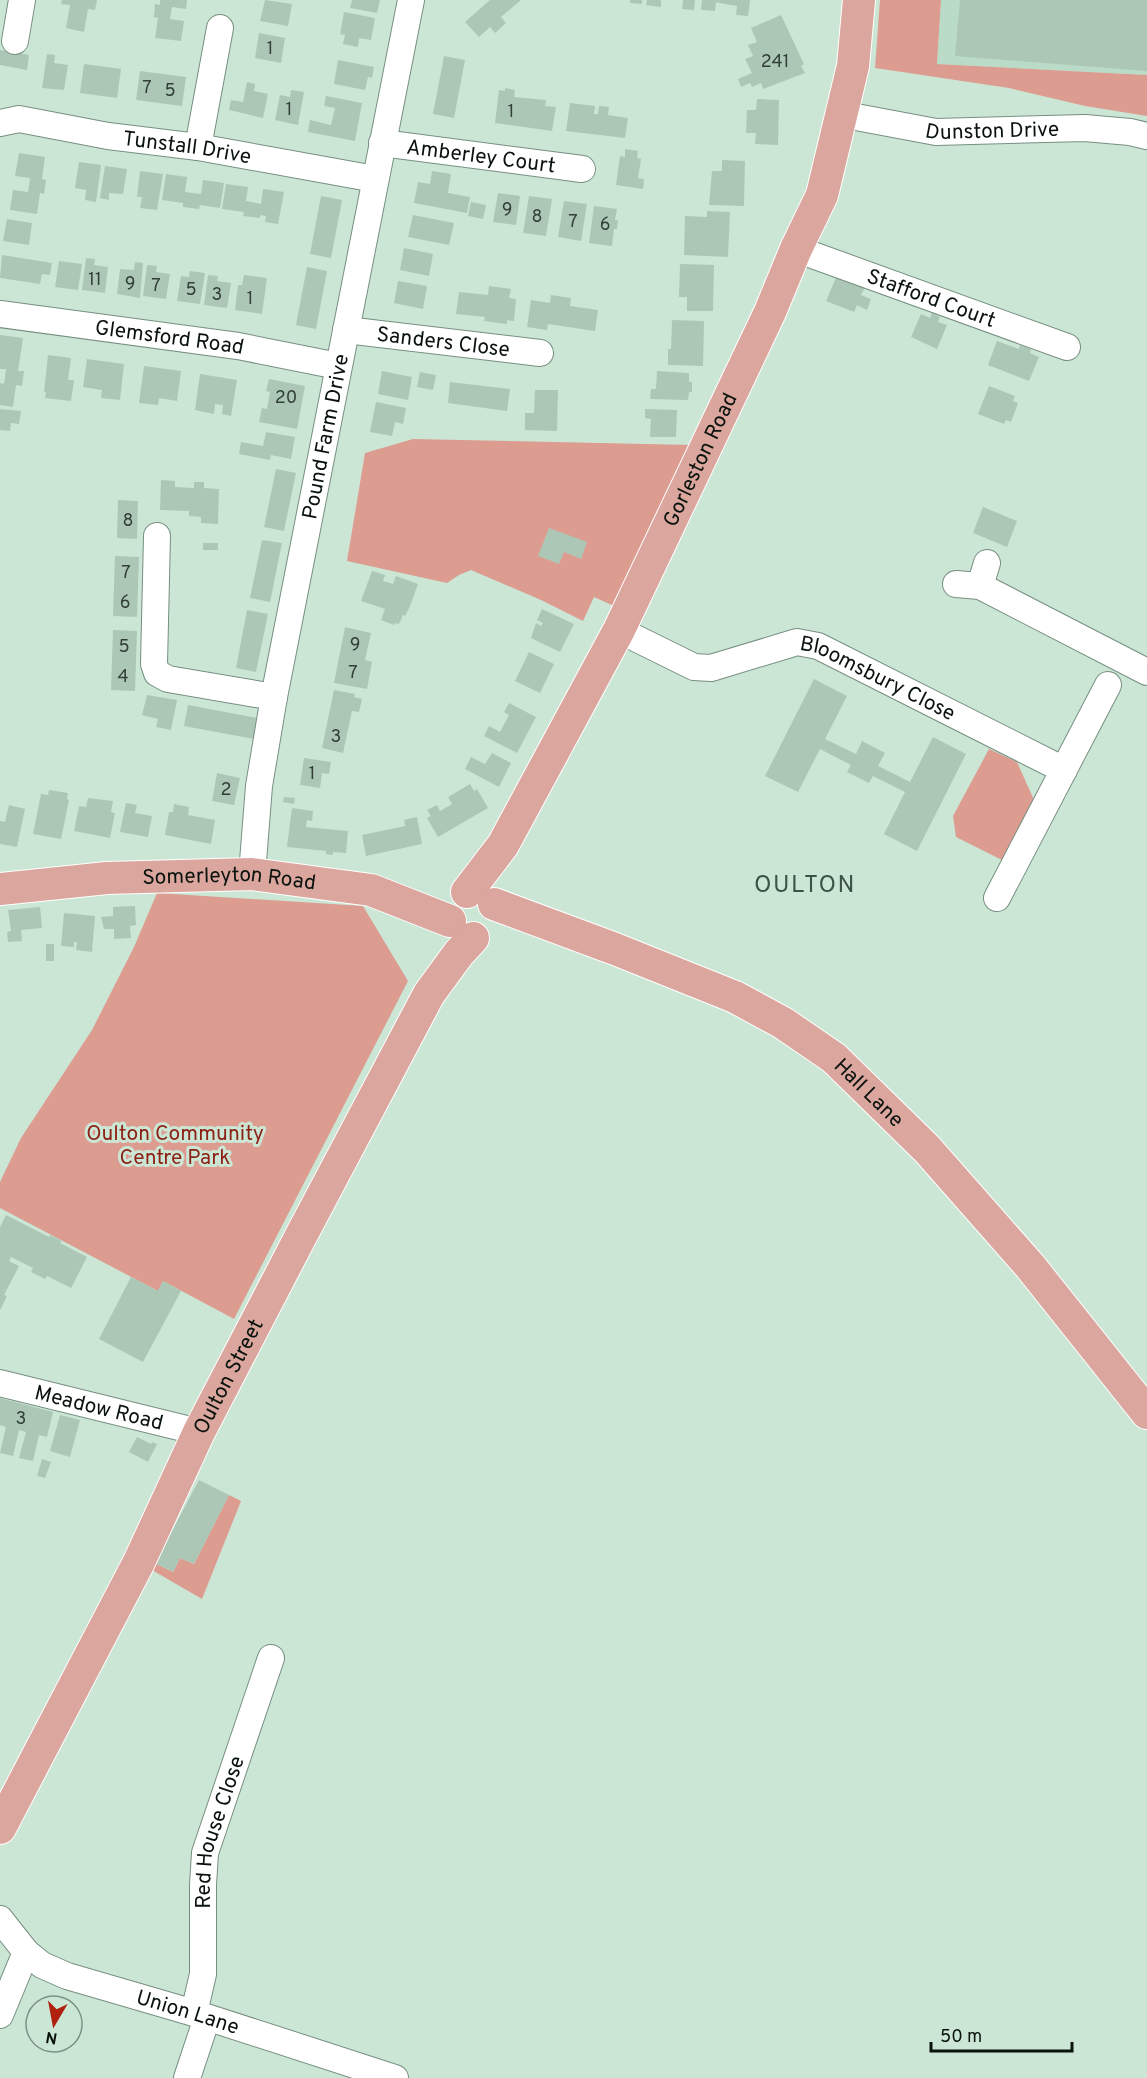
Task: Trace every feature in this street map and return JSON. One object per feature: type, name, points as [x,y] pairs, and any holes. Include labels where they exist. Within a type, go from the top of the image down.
[{"type":"main road","name":"Gorleston Road","points":[[472,914],[503,845],[619,630],[770,312],[796,249],[822,195],[853,66],[859,0]]},
{"type":"main road","name":"Somerleyton Road","points":[[0,889],[107,878],[252,874],[371,890],[472,914]]},
{"type":"main road","name":"Hall Lane","points":[[472,914],[584,939],[615,949],[735,997],[783,1023],[834,1058],[927,1149],[1030,1266],[1147,1413]]},
{"type":"main road","name":"Oulton Street","points":[[0,1828],[139,1562],[199,1432],[472,914]]},
{"type":"street","points":[[15,41],[22,0]]},
{"type":"street","name":"Pound Farm Drive","points":[[252,874],[259,786],[274,697],[411,0]]},
{"type":"street","points":[[198,147],[220,28]]},
{"type":"street","name":"Dunston Drive","points":[[840,114],[936,132],[1085,128],[1147,136]]},
{"type":"street","name":"Tunstall Drive","points":[[0,123],[19,118],[108,136],[198,147],[375,179]]},
{"type":"street","name":"Amberley Court","points":[[382,143],[582,169]]},
{"type":"street","name":"Stafford Court","points":[[796,249],[1067,347]]},
{"type":"street","name":"Glemsford Road","points":[[0,314],[238,346],[338,366]]},
{"type":"street","name":"Sanders Close","points":[[346,330],[540,353]]},
{"type":"street","points":[[158,536],[154,664],[157,674],[168,679],[274,697]]},
{"type":"street","points":[[974,578],[1147,672]]},
{"type":"street","name":"Bloomsbury Close","points":[[619,630],[694,667],[711,668],[797,642],[818,646],[1064,770]]},
{"type":"street","points":[[997,898],[1108,685]]},
{"type":"street","name":"Meadow Road","points":[[0,1383],[199,1432]]},
{"type":"street","name":"Red House Close","points":[[187,2078],[200,2016],[206,1853],[271,1658]]},
{"type":"street","name":"Union Lane","points":[[0,1919],[26,1952],[42,1965],[67,1976],[200,2016],[360,2073],[395,2078]]},
{"type":"street","points":[[0,2015],[26,1952]]},
{"type":"shaded area","points":[[941,0],[1147,0],[1147,75],[937,64]]},
{"type":"green space","points":[[880,0],[941,0],[937,64],[1147,75],[1147,116],[1085,106],[1009,88],[875,68]]},
{"type":"green space","points":[[413,439],[692,445],[614,606],[594,597],[583,621],[471,570],[447,583],[347,561],[365,453]]},
{"type":"green space","points":[[989,749],[1017,762],[1034,800],[1002,860],[956,837],[953,816]]},
{"type":"green space","name":"Oulton Community Centre Park","points":[[157,893],[363,906],[408,981],[234,1319],[163,1281],[158,1291],[0,1208],[0,1182],[21,1138],[92,1030],[134,947]]},
{"type":"green space","points":[[229,1495],[241,1501],[202,1599],[152,1570],[155,1563],[173,1572],[180,1558],[194,1564]]},
{"type":"building","points":[[62,0],[97,0],[95,10],[88,9],[84,32],[66,28],[70,5],[61,4]]},
{"type":"building","points":[[160,0],[187,0],[186,9],[172,7],[170,19],[184,21],[181,41],[155,38],[158,18],[154,17],[155,4],[160,5]]},
{"type":"building","points":[[265,0],[292,4],[288,26],[260,21]]},
{"type":"building","points":[[352,0],[380,0],[377,13],[350,8]]},
{"type":"building","points":[[490,0],[521,0],[501,17],[506,23],[495,33],[490,27],[479,37],[465,22]]},
{"type":"building","points":[[630,0],[642,0],[642,4],[630,3]]},
{"type":"building","points":[[647,0],[661,0],[661,7],[646,5]]},
{"type":"building","points":[[683,0],[695,0],[694,10],[682,9]]},
{"type":"building","points":[[702,0],[750,0],[748,16],[736,15],[737,6],[716,2],[715,11],[701,10]]},
{"type":"building","points":[[960,0],[1147,0],[1147,71],[955,56]]},
{"type":"building","points":[[344,12],[375,18],[371,40],[359,38],[358,47],[343,44],[345,35],[340,34]]},
{"type":"building","points":[[781,15],[804,64],[801,66],[805,73],[763,89],[761,83],[752,87],[750,83],[741,87],[738,79],[752,73],[745,59],[753,56],[748,45],[757,42],[751,28]]},
{"type":"building","points":[[259,33],[285,38],[281,63],[255,58]]},
{"type":"building","points":[[0,50],[29,55],[27,70],[0,65]]},
{"type":"building","points":[[47,54],[55,55],[54,63],[68,65],[64,90],[42,88]]},
{"type":"building","points":[[444,56],[465,60],[454,118],[433,114]]},
{"type":"building","points":[[338,60],[374,67],[372,78],[368,77],[365,90],[334,84]]},
{"type":"building","points":[[84,64],[121,69],[117,98],[80,93]]},
{"type":"building","points":[[140,71],[186,77],[182,106],[136,100]]},
{"type":"building","points":[[247,82],[255,84],[254,91],[268,94],[263,118],[229,110],[231,100],[243,102]]},
{"type":"building","points":[[505,88],[515,90],[514,97],[546,100],[545,106],[556,107],[552,131],[495,123],[499,90],[505,91]]},
{"type":"building","points":[[291,90],[304,92],[298,125],[275,120],[280,95],[290,97]]},
{"type":"building","points":[[326,96],[362,103],[355,141],[308,132],[310,120],[331,125],[335,108],[324,106]]},
{"type":"building","points":[[757,99],[779,100],[778,145],[755,144],[756,133],[746,133],[747,110],[756,110]]},
{"type":"building","points":[[570,103],[595,106],[594,114],[598,114],[599,106],[609,107],[608,115],[628,118],[625,138],[566,131]]},
{"type":"building","points":[[625,149],[638,151],[637,158],[641,159],[638,178],[644,179],[643,189],[616,185],[620,156],[625,157]]},
{"type":"building","points":[[19,153],[45,157],[42,179],[46,180],[44,194],[40,193],[37,214],[10,210],[13,190],[28,192],[30,178],[15,176]]},
{"type":"building","points":[[722,160],[745,161],[744,206],[709,205],[712,171],[722,171]]},
{"type":"building","points":[[79,162],[101,165],[96,202],[85,200],[86,190],[75,188]]},
{"type":"building","points":[[105,166],[127,169],[123,194],[109,193],[109,200],[100,198]]},
{"type":"building","points":[[140,171],[163,174],[157,210],[140,208],[142,197],[137,197]]},
{"type":"building","points":[[432,171],[451,174],[448,193],[470,197],[467,213],[414,203],[418,182],[430,184]]},
{"type":"building","points":[[166,174],[187,177],[185,192],[201,194],[203,180],[224,183],[220,208],[200,205],[199,209],[183,207],[183,203],[162,200]]},
{"type":"building","points":[[226,184],[248,187],[246,201],[261,204],[263,189],[284,192],[278,224],[265,222],[266,216],[260,215],[260,218],[243,216],[244,212],[222,209]]},
{"type":"building","points":[[498,193],[520,196],[516,225],[493,222]]},
{"type":"building","points":[[321,196],[342,200],[331,258],[310,254]]},
{"type":"building","points":[[529,196],[552,199],[546,236],[523,233]]},
{"type":"building","points":[[564,201],[587,204],[581,241],[558,237]]},
{"type":"building","points":[[471,202],[486,205],[483,219],[468,216]]},
{"type":"building","points":[[594,206],[617,209],[615,220],[618,220],[617,229],[614,229],[612,246],[589,243]]},
{"type":"building","points":[[707,211],[730,212],[728,257],[684,255],[685,216],[707,217]]},
{"type":"building","points":[[413,215],[454,223],[449,245],[408,237]]},
{"type":"building","points":[[7,219],[32,223],[29,245],[3,241]]},
{"type":"building","points":[[404,248],[433,254],[429,276],[400,270]]},
{"type":"building","points":[[2,255],[52,263],[50,275],[42,274],[40,284],[0,278]]},
{"type":"building","points":[[86,258],[95,259],[94,265],[108,267],[105,293],[82,290]]},
{"type":"building","points":[[59,261],[82,264],[78,290],[55,287]]},
{"type":"building","points":[[135,262],[143,263],[140,298],[117,294],[120,269],[134,270]]},
{"type":"building","points":[[680,264],[714,265],[713,311],[687,311],[687,297],[679,297]]},
{"type":"building","points":[[147,265],[157,266],[156,272],[170,274],[166,299],[143,296]]},
{"type":"building","points":[[307,267],[327,271],[316,329],[296,325]]},
{"type":"building","points":[[190,271],[205,273],[200,304],[177,301],[181,276],[189,277]]},
{"type":"building","points":[[838,273],[866,285],[861,295],[871,299],[867,310],[857,305],[854,312],[826,301]]},
{"type":"building","points":[[208,275],[218,276],[217,281],[231,283],[227,308],[204,305]]},
{"type":"building","points":[[244,275],[267,278],[262,314],[235,310],[238,285],[242,285]]},
{"type":"building","points":[[398,281],[427,286],[423,309],[394,303]]},
{"type":"building","points":[[489,286],[511,289],[509,298],[516,299],[514,321],[507,320],[507,324],[484,321],[485,317],[456,314],[459,292],[488,295]]},
{"type":"building","points":[[551,295],[571,298],[570,306],[598,310],[595,331],[548,324],[547,330],[527,327],[531,300],[550,303]]},
{"type":"building","points":[[932,313],[940,317],[938,322],[947,325],[937,349],[911,337],[921,314],[930,318]]},
{"type":"building","points":[[672,320],[704,321],[703,366],[668,365]]},
{"type":"building","points":[[0,335],[23,338],[18,371],[24,371],[22,386],[16,385],[13,407],[0,405],[0,383],[4,384],[6,369],[0,369]]},
{"type":"building","points":[[997,341],[1019,349],[1020,345],[1031,349],[1030,353],[1039,357],[1029,381],[988,365]]},
{"type":"building","points":[[48,355],[71,358],[68,380],[74,380],[71,401],[45,398]]},
{"type":"building","points":[[87,359],[124,364],[120,400],[101,398],[102,390],[83,387]]},
{"type":"building","points":[[144,366],[181,371],[177,401],[159,398],[158,405],[139,403]]},
{"type":"building","points":[[382,371],[412,377],[408,400],[378,394]]},
{"type":"building","points":[[657,371],[689,373],[692,392],[689,392],[688,400],[650,399],[651,389],[656,389]]},
{"type":"building","points":[[420,372],[436,375],[433,390],[417,387]]},
{"type":"building","points":[[200,374],[237,380],[231,416],[222,414],[223,405],[215,404],[214,414],[195,410]]},
{"type":"building","points":[[269,379],[305,386],[297,429],[259,422],[262,408],[267,409],[270,392],[266,391]]},
{"type":"building","points":[[450,382],[510,389],[507,411],[448,403]]},
{"type":"building","points":[[989,386],[1015,396],[1013,401],[1018,403],[1011,422],[1006,420],[1004,424],[978,414]]},
{"type":"building","points":[[535,390],[558,390],[557,431],[525,430],[525,413],[534,413]]},
{"type":"building","points":[[376,402],[406,408],[403,424],[395,422],[392,436],[370,432]]},
{"type":"building","points":[[0,409],[21,411],[19,424],[11,423],[10,431],[0,430]]},
{"type":"building","points":[[645,409],[677,410],[676,437],[650,437],[651,419],[645,418]]},
{"type":"building","points":[[266,432],[295,437],[291,459],[271,455],[270,460],[239,454],[241,442],[263,446]]},
{"type":"building","points":[[276,469],[296,473],[284,531],[264,527]]},
{"type":"building","points":[[161,480],[175,481],[175,487],[194,488],[194,482],[204,482],[204,488],[219,489],[218,524],[201,523],[201,517],[189,516],[189,511],[160,510]]},
{"type":"building","points":[[118,500],[138,501],[137,539],[117,538]]},
{"type":"building","points":[[983,507],[1017,521],[1007,547],[973,533]]},
{"type":"building","points":[[549,528],[587,542],[581,559],[564,552],[559,564],[538,556]]},
{"type":"building","points":[[262,540],[282,543],[270,602],[250,598]]},
{"type":"building","points":[[203,543],[218,543],[218,550],[203,550]]},
{"type":"building","points":[[115,556],[139,557],[137,617],[113,616]]},
{"type":"building","points":[[372,571],[385,575],[383,581],[393,584],[396,576],[418,584],[410,606],[399,624],[394,625],[381,620],[385,609],[361,601]]},
{"type":"building","points":[[542,609],[574,624],[560,652],[531,638],[536,623],[541,626],[543,623],[537,620]]},
{"type":"building","points":[[247,610],[268,614],[256,672],[236,668]]},
{"type":"building","points":[[345,627],[371,633],[365,660],[372,662],[367,689],[334,683]]},
{"type":"building","points":[[113,630],[137,631],[135,691],[111,690]]},
{"type":"building","points":[[529,652],[554,664],[540,693],[515,681]]},
{"type":"building","points":[[814,679],[847,696],[825,739],[856,754],[862,741],[885,753],[878,766],[910,782],[933,737],[966,754],[917,851],[884,834],[905,792],[873,776],[869,783],[847,772],[851,765],[820,749],[798,792],[765,776]]},
{"type":"building","points":[[334,690],[355,694],[354,697],[362,699],[359,712],[352,711],[343,753],[322,748]]},
{"type":"building","points":[[147,695],[177,700],[171,730],[156,727],[158,719],[142,715]]},
{"type":"building","points":[[509,703],[536,717],[517,753],[484,736],[489,726],[500,732],[509,715],[504,712]]},
{"type":"building","points":[[188,705],[258,718],[254,739],[184,726]]},
{"type":"building","points":[[492,753],[511,763],[499,787],[465,769],[471,757],[485,764]]},
{"type":"building","points":[[304,758],[331,762],[329,774],[322,773],[320,788],[300,785]]},
{"type":"building","points":[[217,773],[240,778],[234,805],[212,801]]},
{"type":"building","points":[[470,784],[474,791],[477,789],[488,808],[438,837],[427,818],[431,816],[427,810],[437,805],[440,811],[452,804],[448,797]]},
{"type":"building","points":[[49,790],[68,793],[67,799],[69,800],[61,839],[33,834],[41,794],[48,795]]},
{"type":"building","points":[[284,797],[295,798],[294,804],[283,802]]},
{"type":"building","points":[[88,798],[113,801],[111,812],[115,813],[110,838],[74,831],[79,806],[86,807]]},
{"type":"building","points":[[126,803],[137,805],[135,813],[152,816],[148,837],[120,832]]},
{"type":"building","points":[[174,804],[189,807],[188,815],[215,820],[211,844],[165,835],[169,812],[173,812]]},
{"type":"building","points":[[9,805],[25,809],[17,847],[0,844],[0,821],[5,822]]},
{"type":"building","points":[[292,808],[313,811],[312,821],[307,820],[306,827],[348,831],[346,853],[333,852],[333,855],[326,854],[326,851],[287,847]]},
{"type":"building","points":[[417,817],[422,844],[366,856],[362,835],[405,826],[404,820]]},
{"type":"building","points":[[135,906],[136,925],[130,926],[131,938],[114,939],[114,929],[104,929],[101,917],[113,916],[113,907]]},
{"type":"building","points":[[40,907],[42,928],[21,930],[22,941],[8,942],[7,932],[11,931],[8,910]]},
{"type":"building","points":[[64,913],[95,916],[92,952],[76,950],[77,942],[74,942],[74,947],[61,946]]},
{"type":"building","points":[[46,944],[54,944],[54,961],[46,961]]},
{"type":"building","points":[[6,1215],[49,1237],[50,1235],[62,1241],[60,1243],[87,1257],[71,1288],[47,1276],[45,1279],[31,1272],[33,1268],[11,1257],[9,1261],[19,1266],[4,1295],[7,1296],[0,1310],[0,1227]]},
{"type":"building","points":[[131,1277],[158,1291],[163,1281],[181,1291],[143,1362],[99,1339]]},
{"type":"building","points":[[0,1398],[53,1412],[47,1437],[39,1435],[33,1461],[19,1458],[26,1432],[19,1430],[13,1456],[0,1453],[6,1427],[0,1425]]},
{"type":"building","points":[[60,1415],[80,1420],[70,1457],[50,1451]]},
{"type":"building","points":[[137,1437],[151,1444],[152,1442],[157,1444],[148,1462],[129,1452]]},
{"type":"building","points":[[42,1459],[51,1462],[45,1478],[37,1476]]},
{"type":"building","points":[[199,1480],[229,1495],[194,1564],[180,1558],[173,1572],[155,1563]]},
{"type":"district","name":"OULTON","points":[[805,884]]}]
